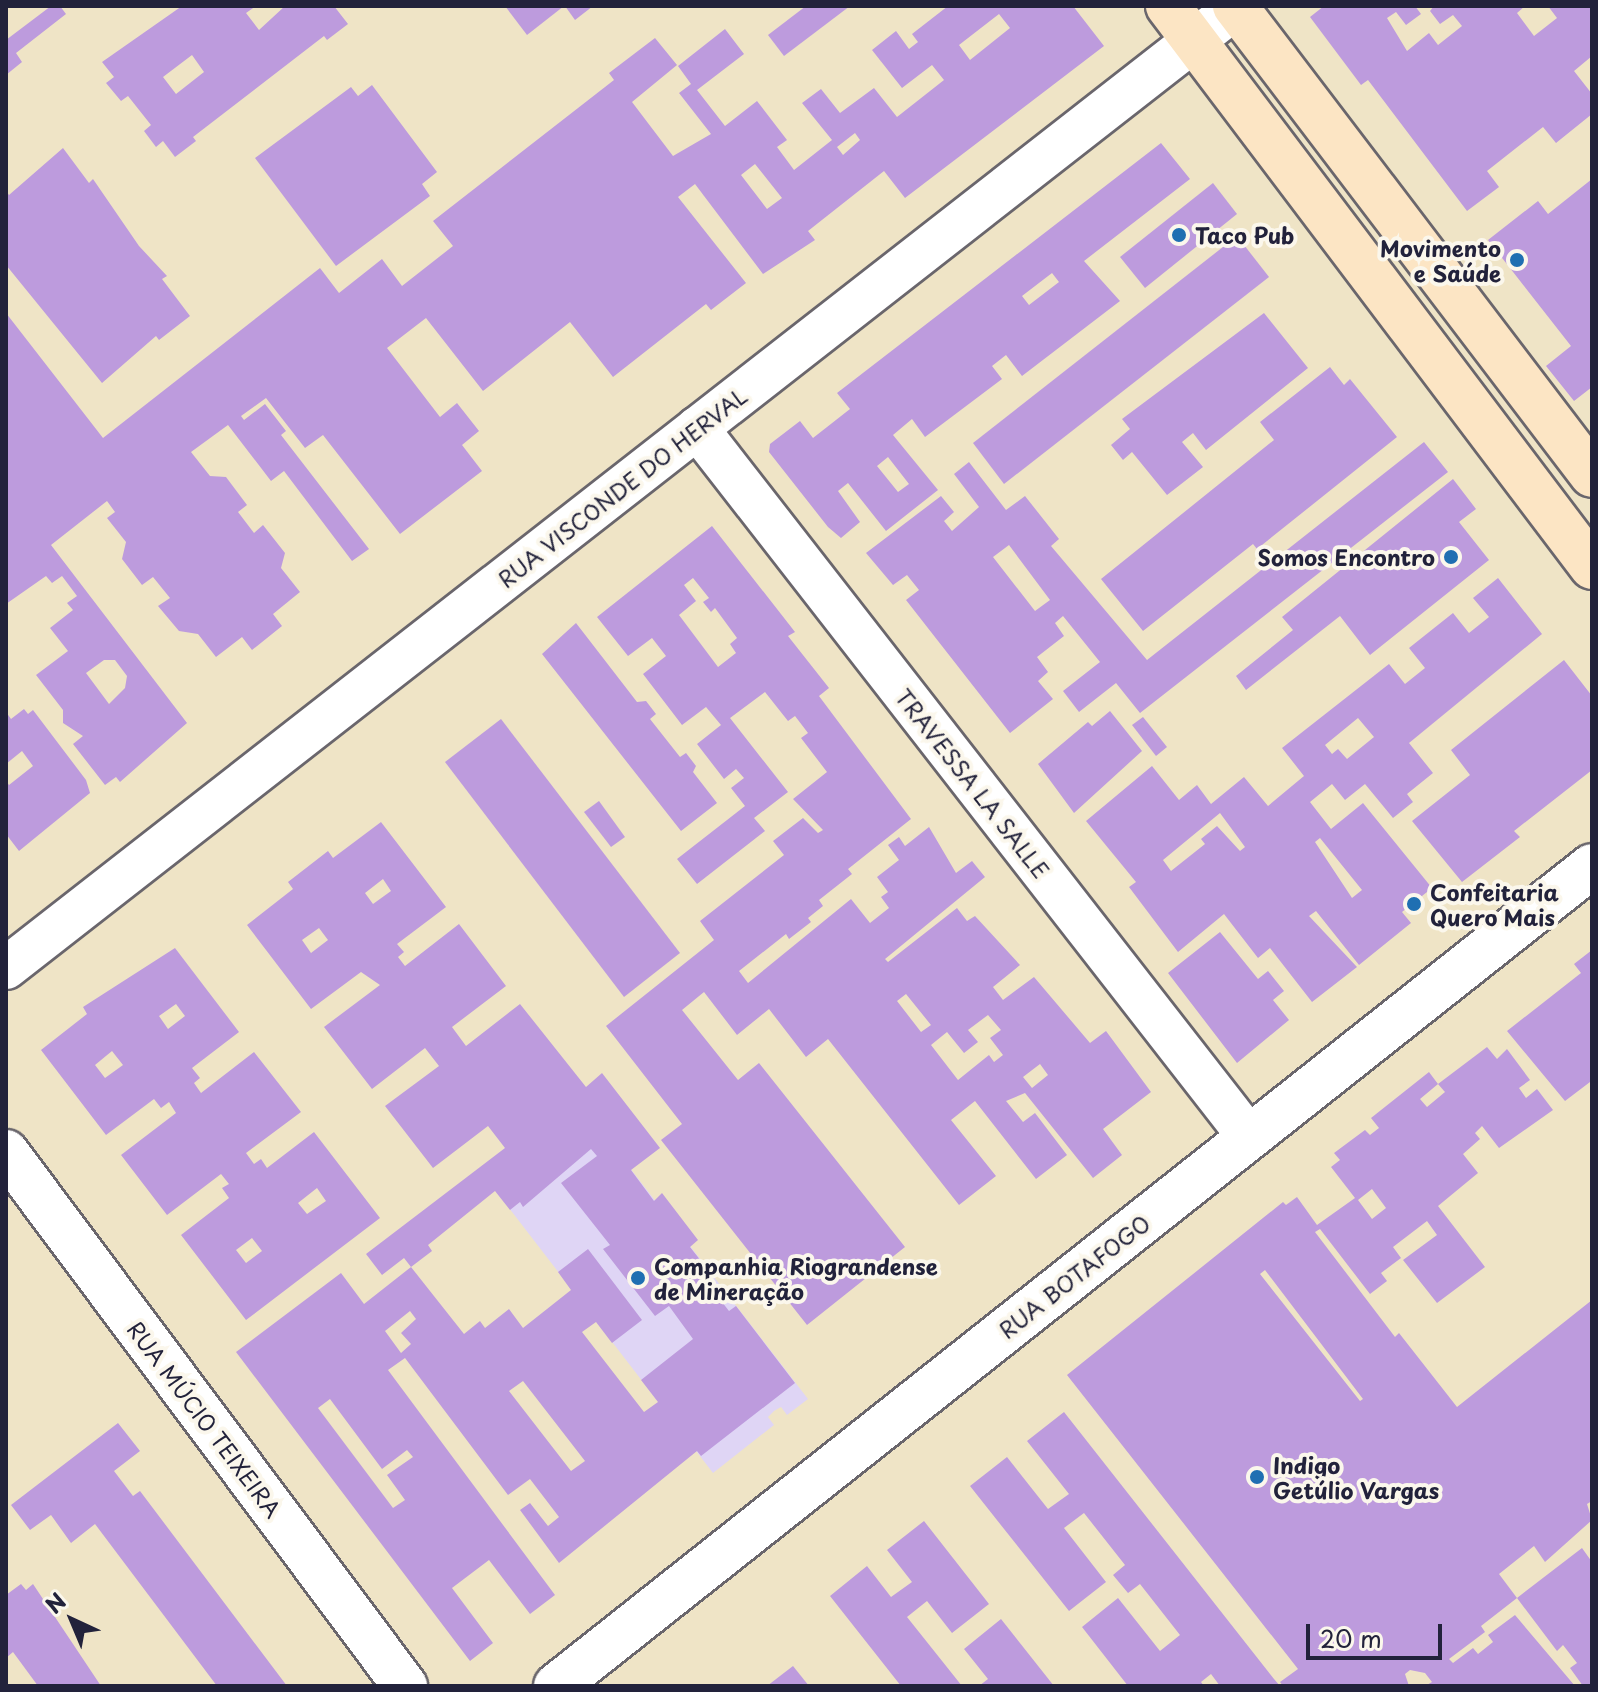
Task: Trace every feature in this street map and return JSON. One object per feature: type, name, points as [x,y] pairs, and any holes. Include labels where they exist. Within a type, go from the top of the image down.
[{"type":"main road","points":[[1236,6],[1592,475]]},
{"type":"main road","points":[[1176,15],[1592,567]]},
{"type":"street","name":"RUA VISCONDE DO HERVAL","points":[[6,968],[697,428],[1176,15],[1236,6]]},
{"type":"street","name":"TRAVESSA LA SALLE","points":[[697,428],[1249,1137]]},
{"type":"street","name":"RUA BOTAFOGO","points":[[556,1686],[1592,866]]},
{"type":"street","name":"RUA MÚCIO TEIXEIRA","points":[[6,1152],[405,1686]]},
{"type":"shaded area","name":"Companhia Riograndense de Mineração","points":[[606,1137],[808,1399],[787,1415],[781,1407],[774,1411],[768,1417],[774,1425],[713,1473],[479,1169],[505,1148]]},
{"type":"building","points":[[51,6],[60,6],[66,14],[16,53],[22,62],[6,75],[6,40]]},
{"type":"building","points":[[182,6],[256,6],[246,13],[259,30],[285,6],[334,6],[348,24],[327,40],[324,36],[193,137],[196,141],[175,157],[163,141],[156,147],[144,131],[151,125],[128,96],[121,101],[106,83],[114,77],[102,62]],"holes":[[[192,55],[204,72],[176,94],[163,77]]]},
{"type":"building","points":[[505,6],[564,6],[527,35]]},
{"type":"building","points":[[565,6],[593,6],[575,20]]},
{"type":"building","points":[[806,6],[850,6],[784,56],[768,35]]},
{"type":"building","points":[[948,6],[1073,6],[1104,46],[905,198],[884,171],[808,231],[815,240],[763,274],[695,184],[678,197],[746,283],[711,310],[706,304],[613,377],[570,322],[483,391],[426,318],[387,348],[440,417],[457,403],[479,431],[462,445],[482,471],[400,534],[323,435],[305,448],[266,398],[241,416],[244,420],[265,404],[286,431],[281,435],[369,549],[352,561],[284,471],[271,481],[228,425],[191,452],[210,476],[226,477],[247,505],[238,512],[254,533],[263,525],[285,553],[281,568],[300,592],[273,614],[282,626],[252,650],[242,637],[216,657],[198,634],[179,631],[158,606],[170,598],[153,577],[142,585],[122,559],[126,542],[107,518],[115,512],[107,501],[51,545],[187,723],[120,782],[116,777],[105,785],[73,744],[83,736],[63,723],[63,710],[36,675],[68,651],[50,628],[73,610],[67,603],[77,596],[62,576],[52,583],[46,576],[6,604],[6,313],[103,438],[320,268],[339,293],[382,259],[402,286],[453,246],[433,221],[614,80],[609,73],[655,38],[677,65],[632,102],[673,156],[711,134],[679,93],[691,84],[678,66],[725,29],[744,54],[697,90],[725,126],[757,101],[787,140],[777,147],[794,170],[832,140],[802,103],[821,89],[840,113],[874,88],[897,117],[944,80],[932,65],[902,88],[872,50],[896,31],[909,49],[918,42],[912,34]],"holes":[[[999,14],[1010,28],[970,60],[959,45]],[[855,133],[860,140],[843,155],[837,147]],[[755,164],[782,198],[767,209],[741,175]],[[104,660],[115,660],[127,676],[125,688],[109,704],[86,673]]]},
{"type":"building","points":[[1324,6],[1415,6],[1421,14],[1406,25],[1396,12],[1387,18],[1407,51],[1429,33],[1438,45],[1462,26],[1453,15],[1440,24],[1430,11],[1434,6],[1525,6],[1517,13],[1534,36],[1557,18],[1548,6],[1592,6],[1592,56],[1574,71],[1592,94],[1592,114],[1556,143],[1543,127],[1487,171],[1499,187],[1467,211],[1368,80],[1361,85],[1310,17]]},
{"type":"building","points":[[372,85],[437,172],[422,184],[430,196],[336,266],[255,158],[351,87],[358,96]]},
{"type":"building","points":[[1161,143],[1190,179],[1084,261],[1120,301],[1022,376],[1006,355],[992,366],[1002,379],[925,437],[912,419],[893,435],[938,490],[886,531],[848,483],[838,491],[860,522],[841,538],[828,527],[769,452],[770,444],[800,421],[813,438],[850,409],[837,393]],"holes":[[[1052,273],[1059,282],[1029,305],[1022,296]],[[888,457],[909,484],[898,492],[877,466]]]},
{"type":"building","points":[[63,148],[89,183],[93,179],[139,246],[167,276],[162,279],[190,316],[159,340],[156,336],[102,383],[6,265],[6,191],[9,195]]},
{"type":"building","points":[[1592,179],[1592,387],[1574,401],[1546,366],[1571,346],[1488,240],[1538,201],[1548,214]]},
{"type":"building","name":"Taco Pub","points":[[1213,183],[1237,214],[1145,288],[1120,257]]},
{"type":"building","points":[[1237,236],[1269,277],[1004,484],[973,443]]},
{"type":"building","points":[[1264,313],[1308,368],[1206,450],[1193,433],[1182,442],[1203,467],[1167,495],[1132,452],[1123,460],[1111,445],[1130,429],[1122,419]]},
{"type":"building","points":[[1330,367],[1344,385],[1350,379],[1397,437],[1257,549],[1253,544],[1143,631],[1101,579],[1274,440],[1260,422]]},
{"type":"building","points":[[1424,442],[1448,472],[1140,713],[1116,683],[1079,712],[1063,691],[1100,662],[1063,616],[1055,623],[1064,636],[1037,657],[1048,672],[1038,681],[1053,699],[1010,733],[906,600],[919,590],[907,575],[893,585],[866,553],[941,496],[954,512],[944,521],[952,531],[979,507],[954,474],[969,462],[1006,510],[1025,496],[1059,539],[1051,546],[1147,660]],"holes":[[[1009,545],[1050,600],[1035,611],[993,557]]]},
{"type":"building","points":[[1453,479],[1476,509],[1459,522],[1489,560],[1370,655],[1340,616],[1246,690],[1236,676],[1293,630],[1282,617]]},
{"type":"building","points":[[712,526],[795,632],[788,636],[829,688],[819,696],[911,819],[848,869],[852,874],[819,900],[823,906],[808,918],[811,922],[789,939],[786,934],[739,971],[748,983],[851,899],[870,923],[889,908],[881,897],[888,892],[877,877],[899,860],[888,845],[899,837],[905,846],[929,827],[956,873],[972,861],[985,877],[885,959],[888,962],[957,908],[967,921],[975,916],[1020,965],[993,987],[1003,1000],[1034,977],[1090,1043],[1106,1031],[1151,1092],[1103,1129],[1122,1155],[1093,1178],[1025,1093],[1006,1101],[1023,1122],[1035,1113],[1067,1155],[1036,1179],[975,1101],[951,1120],[996,1176],[959,1205],[828,1039],[806,1057],[769,1009],[737,1035],[704,992],[682,1010],[738,1080],[759,1063],[905,1247],[807,1325],[661,1140],[682,1124],[606,1026],[714,940],[700,921],[784,855],[773,841],[803,818],[818,833],[823,830],[793,799],[827,772],[801,738],[808,733],[795,716],[788,721],[765,692],[730,718],[788,792],[754,818],[765,831],[697,884],[677,859],[745,806],[731,788],[744,778],[736,769],[724,779],[697,744],[721,725],[706,707],[682,725],[643,674],[666,656],[652,638],[628,656],[597,617]],"holes":[[[693,578],[709,598],[703,602],[711,612],[715,608],[737,638],[730,644],[736,653],[718,667],[679,615],[696,601],[684,585]],[[906,994],[931,1025],[921,1032],[897,1001]],[[988,1015],[1001,1030],[990,1038],[1003,1055],[994,1062],[989,1055],[958,1080],[931,1045],[947,1032],[964,1053],[978,1042],[968,1030]],[[1040,1064],[1048,1075],[1032,1088],[1023,1077]]]},
{"type":"building","points":[[1498,578],[1542,634],[1409,743],[1433,773],[1407,794],[1413,802],[1393,818],[1365,784],[1345,800],[1332,784],[1310,802],[1331,829],[1363,803],[1432,888],[1402,912],[1411,923],[1359,965],[1316,911],[1309,916],[1357,967],[1312,1002],[1270,948],[1258,958],[1224,914],[1178,952],[1129,887],[1136,882],[1086,821],[1152,766],[1179,800],[1197,785],[1211,804],[1244,777],[1268,806],[1304,776],[1282,748],[1389,664],[1405,684],[1425,668],[1409,648],[1453,613],[1469,633],[1489,617],[1473,598]],"holes":[[[1358,718],[1374,737],[1347,759],[1338,749],[1332,754],[1325,745]],[[1220,813],[1245,847],[1240,851],[1217,826],[1201,839],[1205,844],[1171,871],[1163,860]],[[1320,838],[1362,890],[1352,898],[1315,842]]]},
{"type":"building","points":[[576,623],[637,702],[646,701],[656,714],[650,719],[680,757],[686,753],[696,766],[693,772],[717,803],[681,831],[542,654]]},
{"type":"building","points":[[1564,660],[1592,696],[1592,770],[1514,831],[1520,837],[1462,882],[1412,821],[1470,775],[1451,750]]},
{"type":"building","points":[[24,709],[28,714],[33,710],[86,780],[90,793],[19,851],[6,834],[6,781],[9,785],[33,766],[22,751],[6,764],[6,712],[11,719]]},
{"type":"building","points":[[1110,711],[1142,751],[1074,813],[1038,764],[1088,722],[1092,726]]},
{"type":"building","points":[[1143,717],[1167,747],[1156,756],[1132,725]]},
{"type":"building","points":[[501,719],[680,953],[624,997],[445,762]]},
{"type":"building","points":[[599,801],[625,837],[611,847],[584,812]]},
{"type":"building","points":[[381,822],[446,907],[397,944],[404,952],[398,957],[405,966],[459,924],[506,986],[452,1027],[466,1046],[520,1004],[586,1087],[602,1073],[660,1148],[631,1170],[654,1201],[662,1193],[698,1240],[690,1247],[705,1266],[697,1270],[729,1311],[736,1306],[795,1383],[701,1456],[697,1451],[559,1563],[520,1510],[530,1503],[548,1526],[559,1517],[530,1479],[508,1495],[405,1358],[388,1370],[555,1595],[530,1614],[489,1560],[452,1588],[493,1643],[470,1661],[236,1352],[341,1273],[364,1304],[411,1267],[404,1258],[382,1275],[366,1254],[505,1148],[488,1126],[433,1168],[385,1106],[439,1066],[425,1048],[372,1089],[324,1027],[380,985],[361,972],[311,1009],[247,925],[293,889],[288,882],[328,851],[333,858]],"holes":[[[383,879],[391,891],[373,904],[365,893]],[[319,928],[328,940],[311,953],[302,940]],[[591,1149],[597,1156],[561,1183],[610,1245],[603,1249],[655,1316],[669,1306],[693,1339],[641,1380],[658,1402],[644,1412],[582,1332],[596,1322],[612,1343],[642,1320],[588,1249],[558,1272],[571,1290],[523,1328],[509,1309],[485,1328],[480,1321],[464,1334],[411,1267],[432,1251],[428,1245],[495,1191],[510,1210],[520,1202],[523,1207]],[[410,1311],[416,1319],[401,1333],[411,1344],[401,1353],[385,1331]],[[523,1381],[585,1461],[571,1471],[509,1391]],[[330,1399],[382,1469],[407,1450],[413,1457],[387,1475],[405,1500],[393,1508],[318,1408]]]},
{"type":"building","points":[[1220,932],[1258,979],[1268,971],[1284,991],[1273,1000],[1289,1020],[1237,1063],[1168,973]]},
{"type":"building","points":[[175,948],[239,1032],[192,1068],[200,1078],[194,1083],[201,1093],[254,1052],[301,1112],[246,1153],[254,1164],[261,1159],[267,1168],[314,1132],[380,1218],[246,1320],[181,1235],[229,1198],[222,1188],[229,1184],[221,1174],[167,1215],[121,1155],[176,1113],[169,1102],[161,1108],[154,1099],[106,1135],[41,1050],[87,1014],[83,1007]],"holes":[[[176,1004],[185,1016],[168,1029],[159,1016]],[[112,1051],[123,1065],[105,1078],[95,1065]],[[317,1188],[326,1201],[307,1214],[298,1203]],[[252,1238],[262,1251],[246,1263],[236,1250]]]},
{"type":"building","points":[[1592,950],[1590,1082],[1565,1101],[1507,1031],[1581,973],[1574,964]]},
{"type":"building","points":[[1487,1047],[1497,1059],[1507,1049],[1530,1080],[1519,1088],[1526,1098],[1537,1089],[1553,1110],[1499,1148],[1482,1126],[1475,1133],[1480,1139],[1463,1154],[1478,1173],[1438,1206],[1485,1267],[1437,1303],[1403,1260],[1437,1235],[1427,1221],[1393,1247],[1401,1258],[1381,1273],[1387,1281],[1370,1294],[1320,1229],[1315,1232],[1395,1337],[1399,1333],[1457,1407],[1592,1300],[1592,1501],[1587,1504],[1592,1520],[1545,1562],[1534,1546],[1499,1574],[1517,1598],[1481,1626],[1485,1632],[1449,1659],[1453,1663],[1473,1648],[1478,1654],[1493,1642],[1488,1635],[1515,1615],[1575,1686],[1425,1686],[1432,1682],[1425,1673],[1410,1670],[1405,1674],[1409,1686],[1283,1686],[1280,1682],[1298,1669],[1067,1375],[1283,1202],[1286,1205],[1297,1197],[1317,1225],[1355,1198],[1331,1167],[1340,1160],[1334,1153],[1365,1130],[1370,1135],[1379,1128],[1371,1118],[1429,1072],[1438,1084]],"holes":[[[1438,1084],[1445,1092],[1427,1107],[1420,1099]],[[1372,1189],[1386,1208],[1372,1219],[1358,1200]],[[1265,1270],[1363,1399],[1360,1401],[1260,1274]]]},
{"type":"building","points":[[1064,1412],[1280,1686],[1220,1686],[1211,1674],[1201,1682],[1204,1686],[1128,1686],[1082,1627],[1118,1598],[1160,1651],[1180,1635],[1140,1584],[1128,1593],[1113,1575],[1125,1565],[1084,1513],[1064,1528],[1106,1582],[1069,1611],[970,1486],[1007,1457],[1048,1509],[1069,1494],[1027,1441]]},
{"type":"building","points":[[118,1423],[140,1451],[114,1471],[133,1496],[140,1491],[287,1686],[217,1686],[95,1524],[71,1543],[51,1515],[30,1530],[11,1505]]},
{"type":"building","points":[[924,1521],[989,1604],[952,1633],[927,1601],[907,1617],[962,1686],[901,1686],[830,1596],[867,1566],[891,1597],[912,1582],[887,1550]]},
{"type":"building","points":[[1582,1548],[1592,1562],[1592,1686],[1583,1686],[1570,1668],[1577,1663],[1563,1645],[1557,1651],[1517,1598]]},
{"type":"building","points":[[21,1584],[26,1590],[33,1584],[101,1686],[38,1686],[13,1652],[6,1658],[6,1595]]},
{"type":"building","points":[[1001,1619],[1054,1686],[979,1686],[988,1679],[964,1649]]},
{"type":"building","points":[[793,1666],[809,1686],[767,1686]]},
{"type":"place","name":"Taco Pub","points":[[1179,235]]},
{"type":"place","name":"Movimento e Saúde","points":[[1517,260]]},
{"type":"place","name":"Somos Encontro","points":[[1451,557]]},
{"type":"place","name":"Confeitaria Quero Mais","points":[[1414,904]]},
{"type":"place","name":"Companhia Riograndense de Mineração","points":[[638,1278]]},
{"type":"place","name":"Indigo Getúlio Vargas","points":[[1257,1477]]}]
